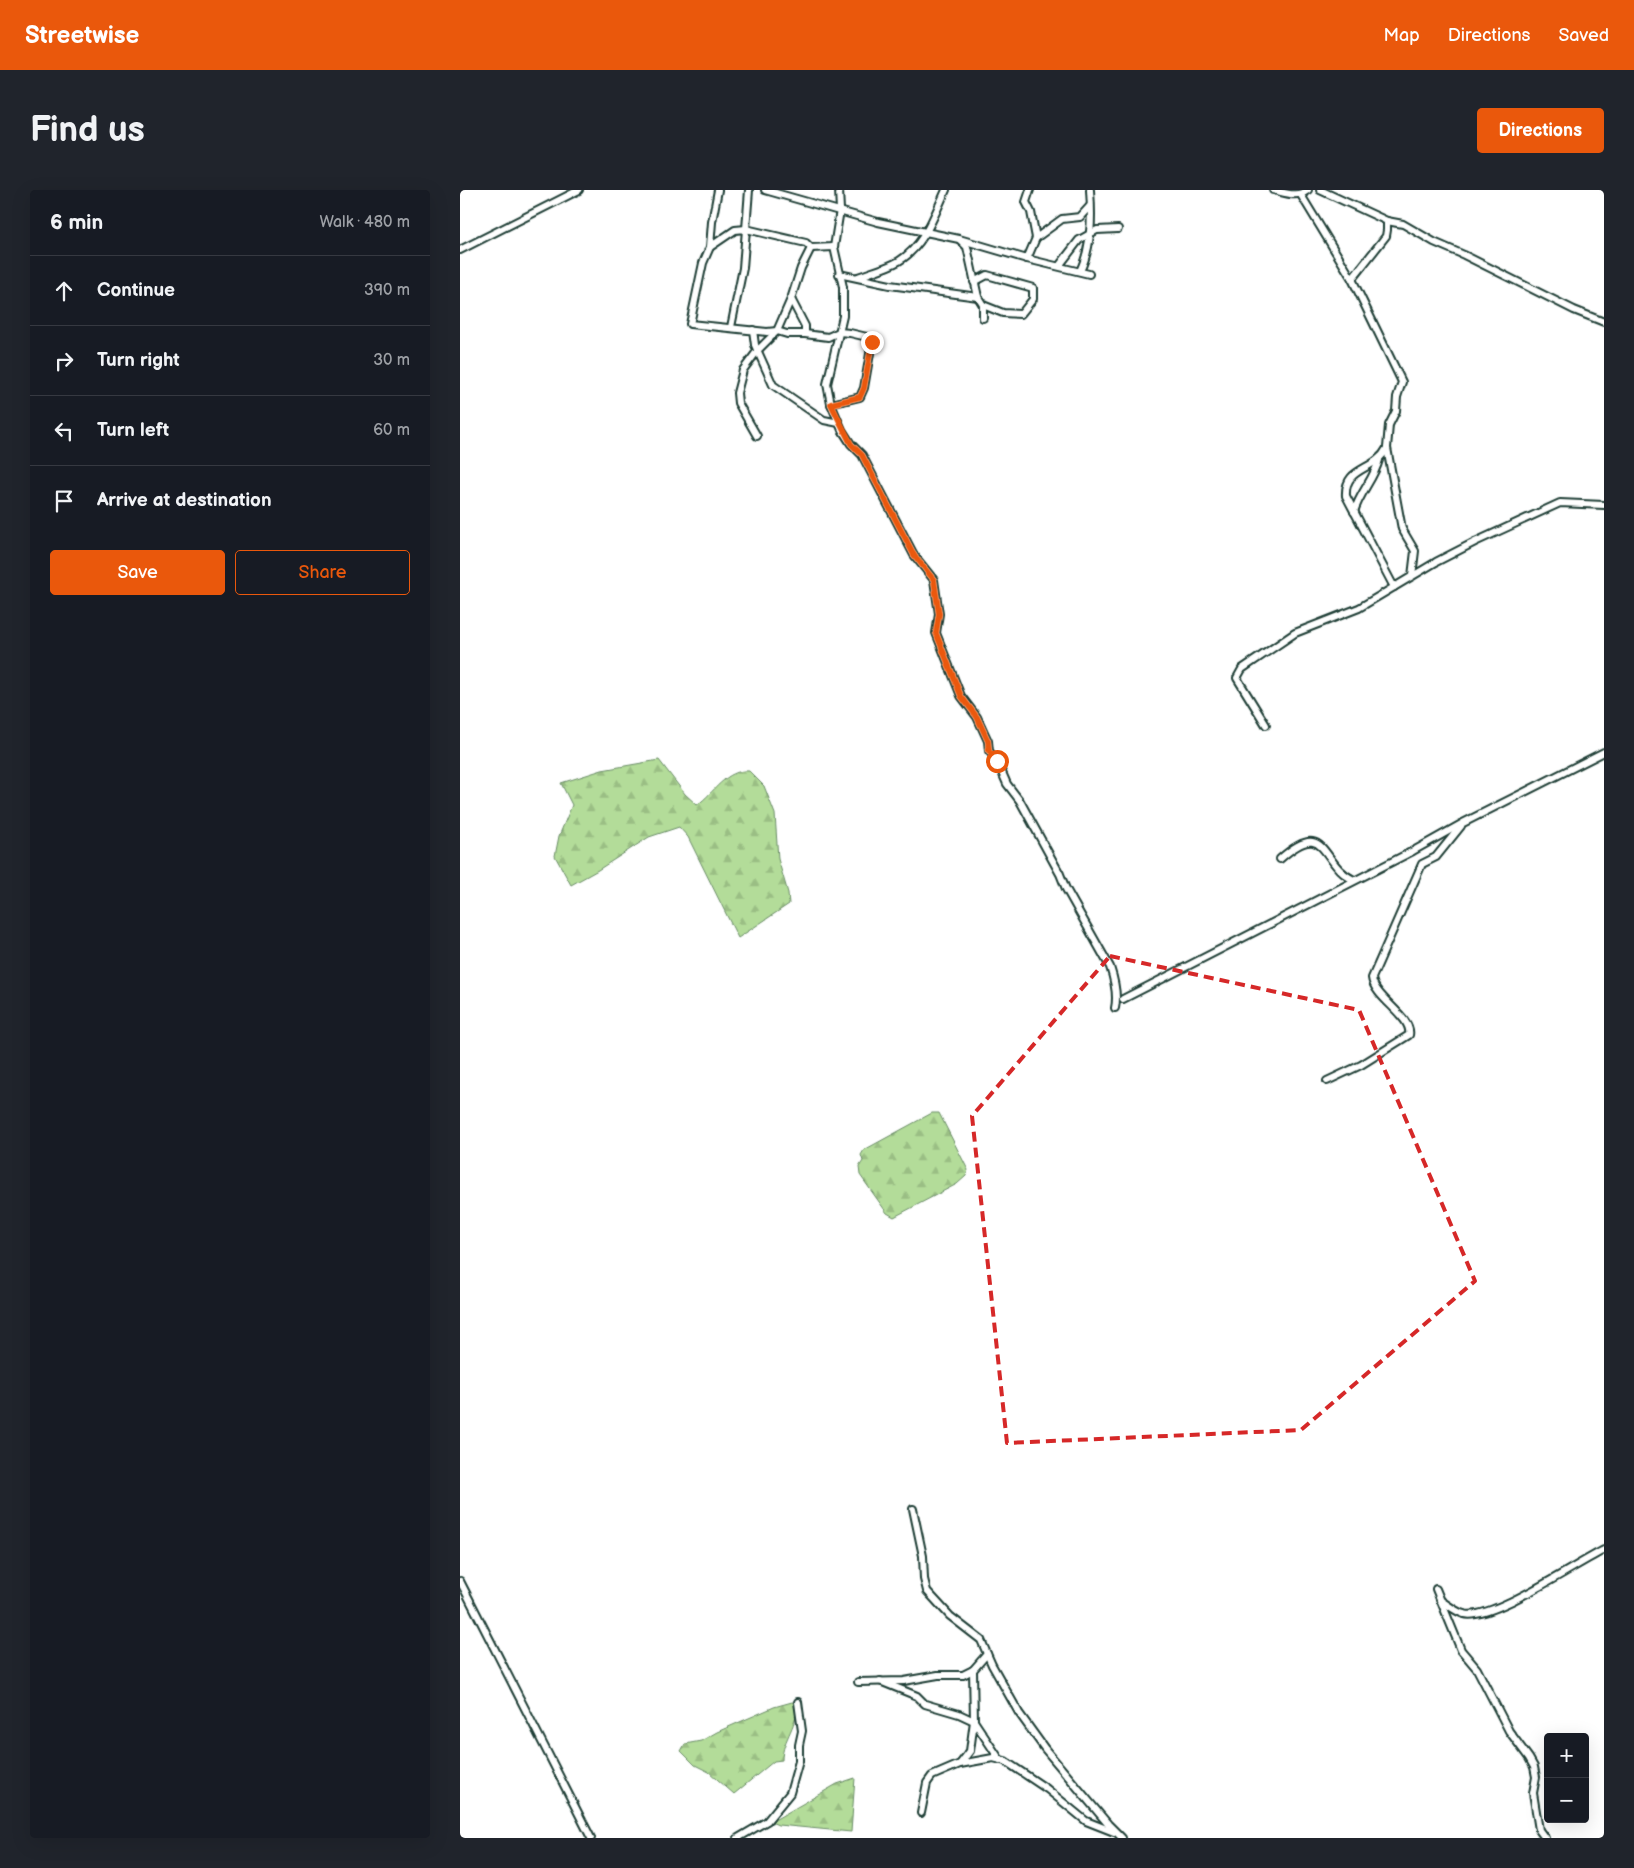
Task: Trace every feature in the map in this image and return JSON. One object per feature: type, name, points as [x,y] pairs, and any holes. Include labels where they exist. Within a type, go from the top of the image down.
[{"type":"street","points":[[460,250],[579,190]]},
{"type":"street","points":[[718,190],[712,222],[710,248],[703,263],[690,324],[828,337],[839,332],[867,337],[872,342],[864,388],[860,397],[831,404]]},
{"type":"street","points":[[731,327],[743,268],[749,190]]},
{"type":"street","points":[[765,190],[878,222],[959,239],[1089,274],[1085,260],[1090,234],[1090,190]]},
{"type":"street","points":[[839,190],[840,210],[834,247],[843,288],[843,316],[827,384],[831,404],[851,444],[862,455],[914,555],[934,580],[939,614],[936,633],[961,696],[977,717],[988,741],[989,751],[997,761],[1007,784],[1020,802],[1110,967],[1114,980],[1115,1008]]},
{"type":"street","points":[[857,277],[898,262],[913,251],[926,233],[946,190]]},
{"type":"street","points":[[1030,190],[1026,202],[1031,212],[1036,238]]},
{"type":"street","points":[[1274,190],[1292,195],[1301,195],[1308,190]]},
{"type":"street","points":[[1320,190],[1386,221],[1403,224],[1434,242],[1566,306],[1604,322]]},
{"type":"street","points":[[1301,195],[1352,279],[1402,382],[1397,396],[1396,411],[1388,425],[1387,448],[1402,529],[1415,551],[1412,576]]},
{"type":"street","points":[[1027,258],[1036,238],[1062,219],[1080,217],[1090,206]]},
{"type":"street","points":[[1352,279],[1386,236],[1388,230],[1386,221]]},
{"type":"street","points":[[710,248],[735,230],[746,229],[806,243],[811,248],[834,247]]},
{"type":"street","points":[[1059,266],[1079,240],[1096,230],[1118,229]]},
{"type":"street","points":[[959,239],[967,247],[978,297],[983,305],[983,318]]},
{"type":"street","points":[[757,436],[738,403],[737,393],[743,370],[758,350],[777,331],[791,299],[801,268],[811,248]]},
{"type":"street","points":[[839,274],[890,285],[978,297]]},
{"type":"street","points":[[974,282],[987,275],[1033,288],[1033,299],[1021,314],[1003,313],[983,305]]},
{"type":"street","points":[[791,299],[805,326],[804,334]]},
{"type":"street","points":[[753,330],[755,345],[773,385],[824,420],[839,423]]},
{"type":"street","points":[[1354,512],[1358,500],[1376,473],[1379,460],[1387,448]]},
{"type":"street","points":[[1379,460],[1351,477],[1345,485],[1346,496],[1394,587]]},
{"type":"street","points":[[1266,725],[1237,678],[1242,669],[1295,633],[1359,608],[1412,576],[1475,542],[1560,503],[1604,505]]},
{"type":"street","points":[[1123,999],[1354,880],[1413,852],[1463,822],[1604,752]]},
{"type":"street","points":[[1327,1081],[1361,1065],[1409,1035],[1408,1026],[1376,988],[1372,978],[1422,864],[1436,857],[1463,822]]},
{"type":"street","points":[[1280,859],[1300,843],[1313,842],[1319,844],[1346,876],[1354,880]]},
{"type":"street","points":[[913,1509],[923,1556],[926,1591],[950,1616],[981,1640],[1019,1713],[1045,1749],[1120,1836]]},
{"type":"street","points":[[1447,1616],[1461,1613],[1477,1615],[1526,1596],[1604,1550]]},
{"type":"street","points":[[460,1581],[591,1838]]},
{"type":"street","points":[[1436,1589],[1461,1650],[1477,1669],[1509,1731],[1534,1767],[1536,1777],[1533,1793],[1539,1830],[1545,1838]]},
{"type":"street","points":[[1440,1600],[1461,1613]]},
{"type":"street","points":[[858,1682],[904,1681],[938,1675],[964,1676],[973,1670],[988,1654]]},
{"type":"street","points":[[960,1764],[970,1751],[974,1721],[973,1670]]},
{"type":"street","points":[[880,1681],[916,1696],[925,1704],[959,1714],[974,1721],[1000,1760]]},
{"type":"street","points":[[738,1838],[768,1821],[790,1793],[798,1761],[802,1731],[798,1702]]},
{"type":"street","points":[[921,1813],[927,1783],[932,1776],[960,1764],[993,1758],[1006,1761],[1047,1789],[1086,1821],[1120,1836]]},
{"type":"highlighted area","points":[[1110,956],[1359,1010],[1475,1281],[1301,1430],[1007,1443],[972,1116]]},
{"type":"green space","points":[[659,760],[685,794],[697,805],[727,778],[741,771],[749,771],[764,786],[775,814],[778,859],[788,893],[789,904],[738,938],[688,837],[679,827],[649,837],[571,885],[555,856],[559,836],[572,805],[561,783],[602,770]]},
{"type":"green space","points":[[932,1113],[939,1113],[968,1170],[966,1176],[957,1184],[894,1217],[887,1213],[860,1175],[859,1167],[863,1161],[861,1155],[864,1150]]},
{"type":"green space","points":[[792,1702],[796,1703],[796,1717],[785,1745],[782,1760],[774,1761],[734,1794],[709,1772],[695,1765],[681,1751],[685,1744],[701,1741],[774,1707]]},
{"type":"green space","points":[[855,1778],[851,1832],[778,1825],[771,1822],[837,1784]]},
{"type":"route","points":[[872,342],[864,388],[860,397],[831,404],[842,430],[851,444],[862,455],[914,555],[934,580],[939,614],[936,633],[961,696],[977,717],[988,741],[989,751],[997,761]]}]
